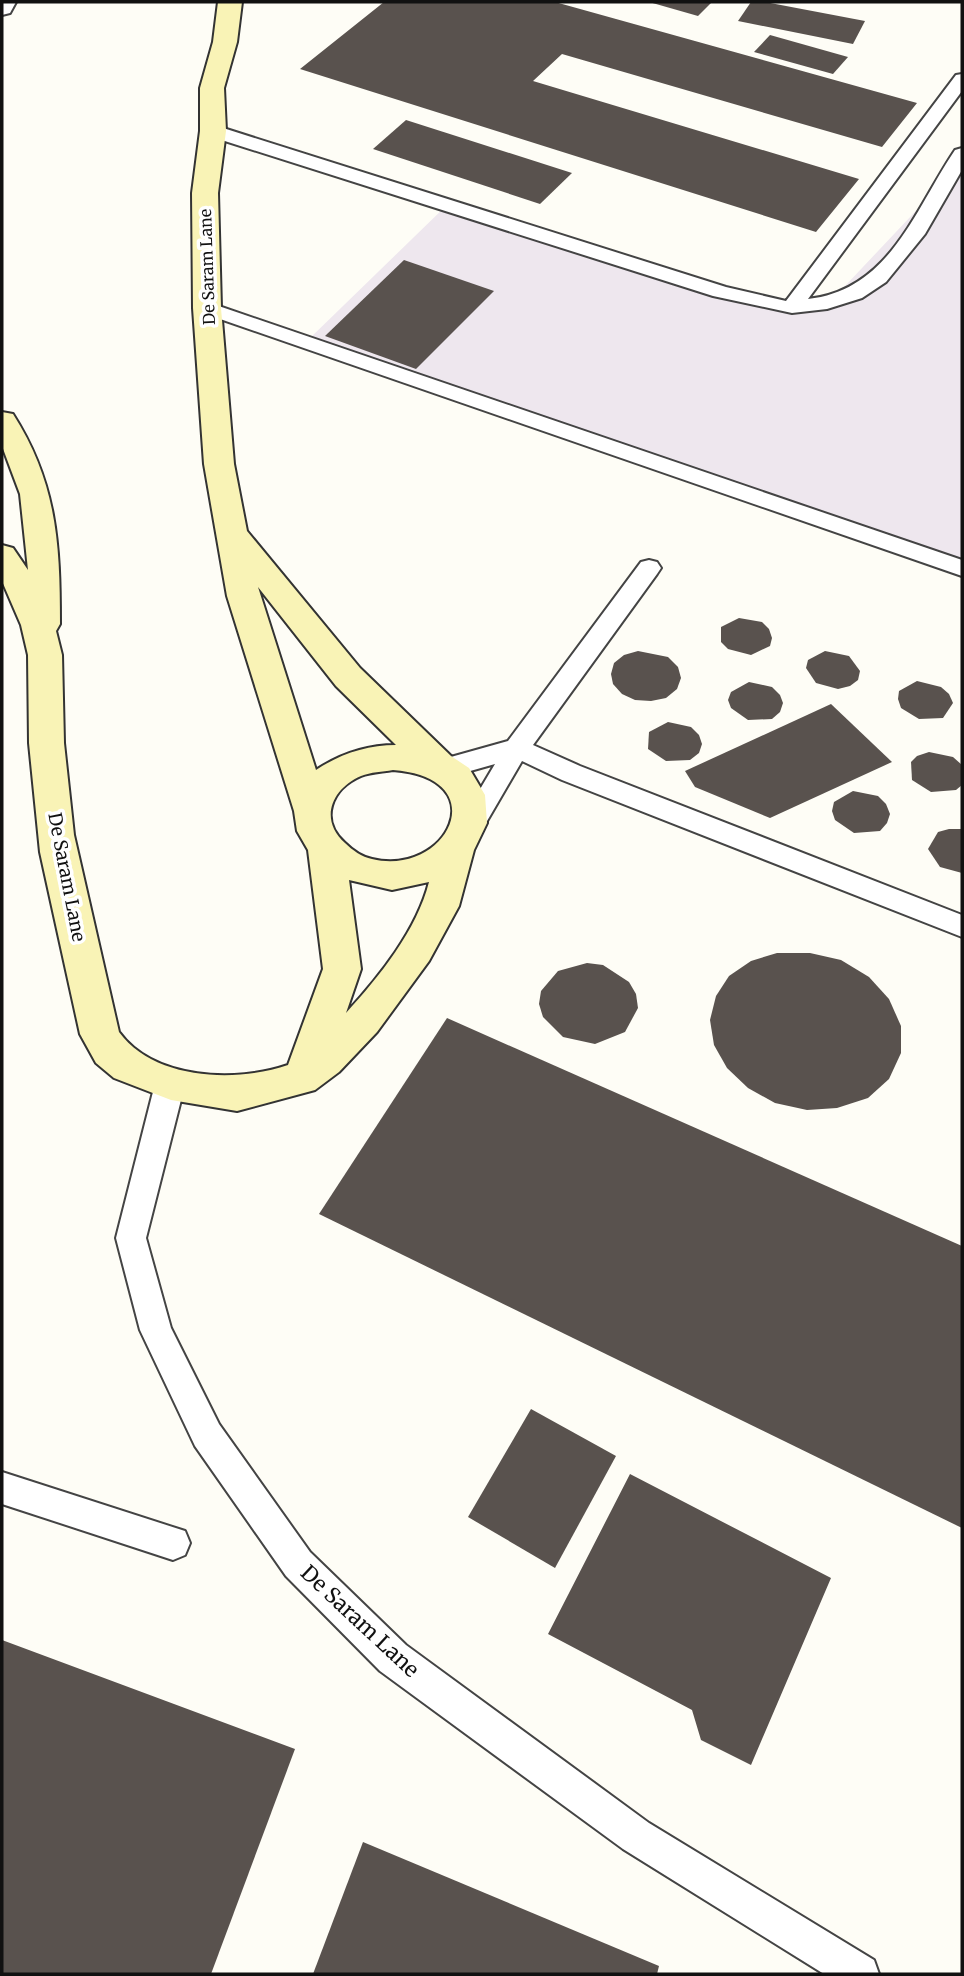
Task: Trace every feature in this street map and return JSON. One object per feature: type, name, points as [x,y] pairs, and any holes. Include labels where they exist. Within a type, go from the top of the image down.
[{"type":"street","points":[[2,8],[4,2]]},
{"type":"street","name":"De Saram Lane","points":[[230,2],[225,42],[212,88],[213,131],[205,193],[207,308],[219,464],[243,596],[261,660],[313,811]]},
{"type":"street","points":[[2,421],[21,453],[42,516],[44,647]]},
{"type":"street","points":[[233,534],[348,677],[458,782],[468,798],[471,817],[440,905],[401,970],[357,1028],[304,1077]]},
{"type":"street","name":"De Saram Lane","points":[[2,556],[21,587],[44,647],[45,715],[56,837],[95,1017],[107,1048],[131,1069],[170,1084],[234,1094],[304,1077]]},
{"type":"street","points":[[442,769],[404,755],[362,760],[328,780],[318,795],[313,811],[314,831],[326,850],[343,864],[366,873],[391,876],[417,872],[439,862],[461,842]]},
{"type":"street","points":[[304,1077],[342,969],[326,850]]},
{"type":"lane","points":[[792,307],[962,79]]},
{"type":"lane","points":[[213,131],[720,292],[792,307],[829,303],[868,288],[899,258],[962,154]]},
{"type":"lane","points":[[207,308],[962,568]]},
{"type":"lane","points":[[461,842],[517,748],[649,568]]},
{"type":"lane","points":[[442,769],[517,748],[584,778],[962,926]]},
{"type":"lane","name":"De Saram Lane","points":[[170,1084],[131,1238],[156,1330],[207,1435],[298,1564],[393,1658],[636,1836],[860,1974]]},
{"type":"lane","points":[[2,1489],[173,1543]]},
{"type":"shaded area","points":[[962,162],[962,568],[308,340],[448,204],[792,307],[829,303]]},
{"type":"building","points":[[384,2],[555,2],[917,103],[882,147],[562,54],[533,81],[859,179],[816,232],[300,69]]},
{"type":"building","points":[[649,2],[712,2],[698,16]]},
{"type":"building","points":[[751,2],[765,2],[865,21],[853,44],[738,21]]},
{"type":"building","points":[[770,35],[848,57],[833,74],[754,52]]},
{"type":"building","points":[[406,120],[572,173],[540,204],[373,149]]},
{"type":"building","points":[[404,260],[494,291],[416,369],[325,336]]},
{"type":"building","points":[[739,618],[762,622],[769,629],[772,638],[770,646],[751,655],[728,649],[721,642],[721,627]]},
{"type":"building","points":[[638,651],[668,657],[678,667],[681,678],[677,689],[666,698],[635,700],[622,694],[613,684],[611,674],[614,663],[624,655]]},
{"type":"building","points":[[825,651],[849,656],[860,671],[858,680],[850,686],[838,689],[816,683],[806,668],[808,660]]},
{"type":"building","points":[[917,681],[941,687],[949,694],[953,703],[943,718],[919,719],[901,708],[899,691]]},
{"type":"building","points":[[749,682],[772,687],[780,695],[783,703],[780,712],[772,719],[748,720],[731,708],[728,700],[731,692]]},
{"type":"building","points":[[831,704],[892,762],[770,818],[695,787],[685,771]]},
{"type":"building","points":[[668,722],[691,727],[699,735],[702,744],[699,753],[690,760],[666,761],[648,749],[649,732]]},
{"type":"building","points":[[929,752],[953,757],[962,765],[962,785],[956,790],[931,792],[912,780],[911,762],[917,756]]},
{"type":"building","points":[[853,791],[878,796],[886,804],[890,814],[880,831],[854,833],[835,820],[832,811],[834,802]]},
{"type":"building","points":[[962,829],[962,873],[940,867],[928,849],[938,832]]},
{"type":"building","points":[[777,953],[810,953],[841,960],[869,977],[889,999],[901,1026],[901,1053],[889,1079],[868,1098],[837,1108],[807,1110],[775,1103],[748,1088],[727,1068],[714,1045],[710,1020],[716,996],[729,976],[751,961]]},
{"type":"building","points":[[587,963],[603,965],[629,982],[636,994],[638,1008],[625,1032],[595,1044],[563,1037],[543,1017],[539,1004],[541,991],[558,971]]},
{"type":"building","points":[[447,1018],[962,1246],[962,1528],[319,1214]]},
{"type":"building","points":[[531,1409],[616,1456],[555,1568],[468,1517]]},
{"type":"building","points":[[630,1474],[831,1578],[751,1765],[701,1740],[692,1710],[548,1634]]},
{"type":"building","points":[[2,1640],[295,1749],[211,1974],[2,1974]]},
{"type":"building","points":[[363,1842],[659,1966],[657,1974],[313,1974]]}]
